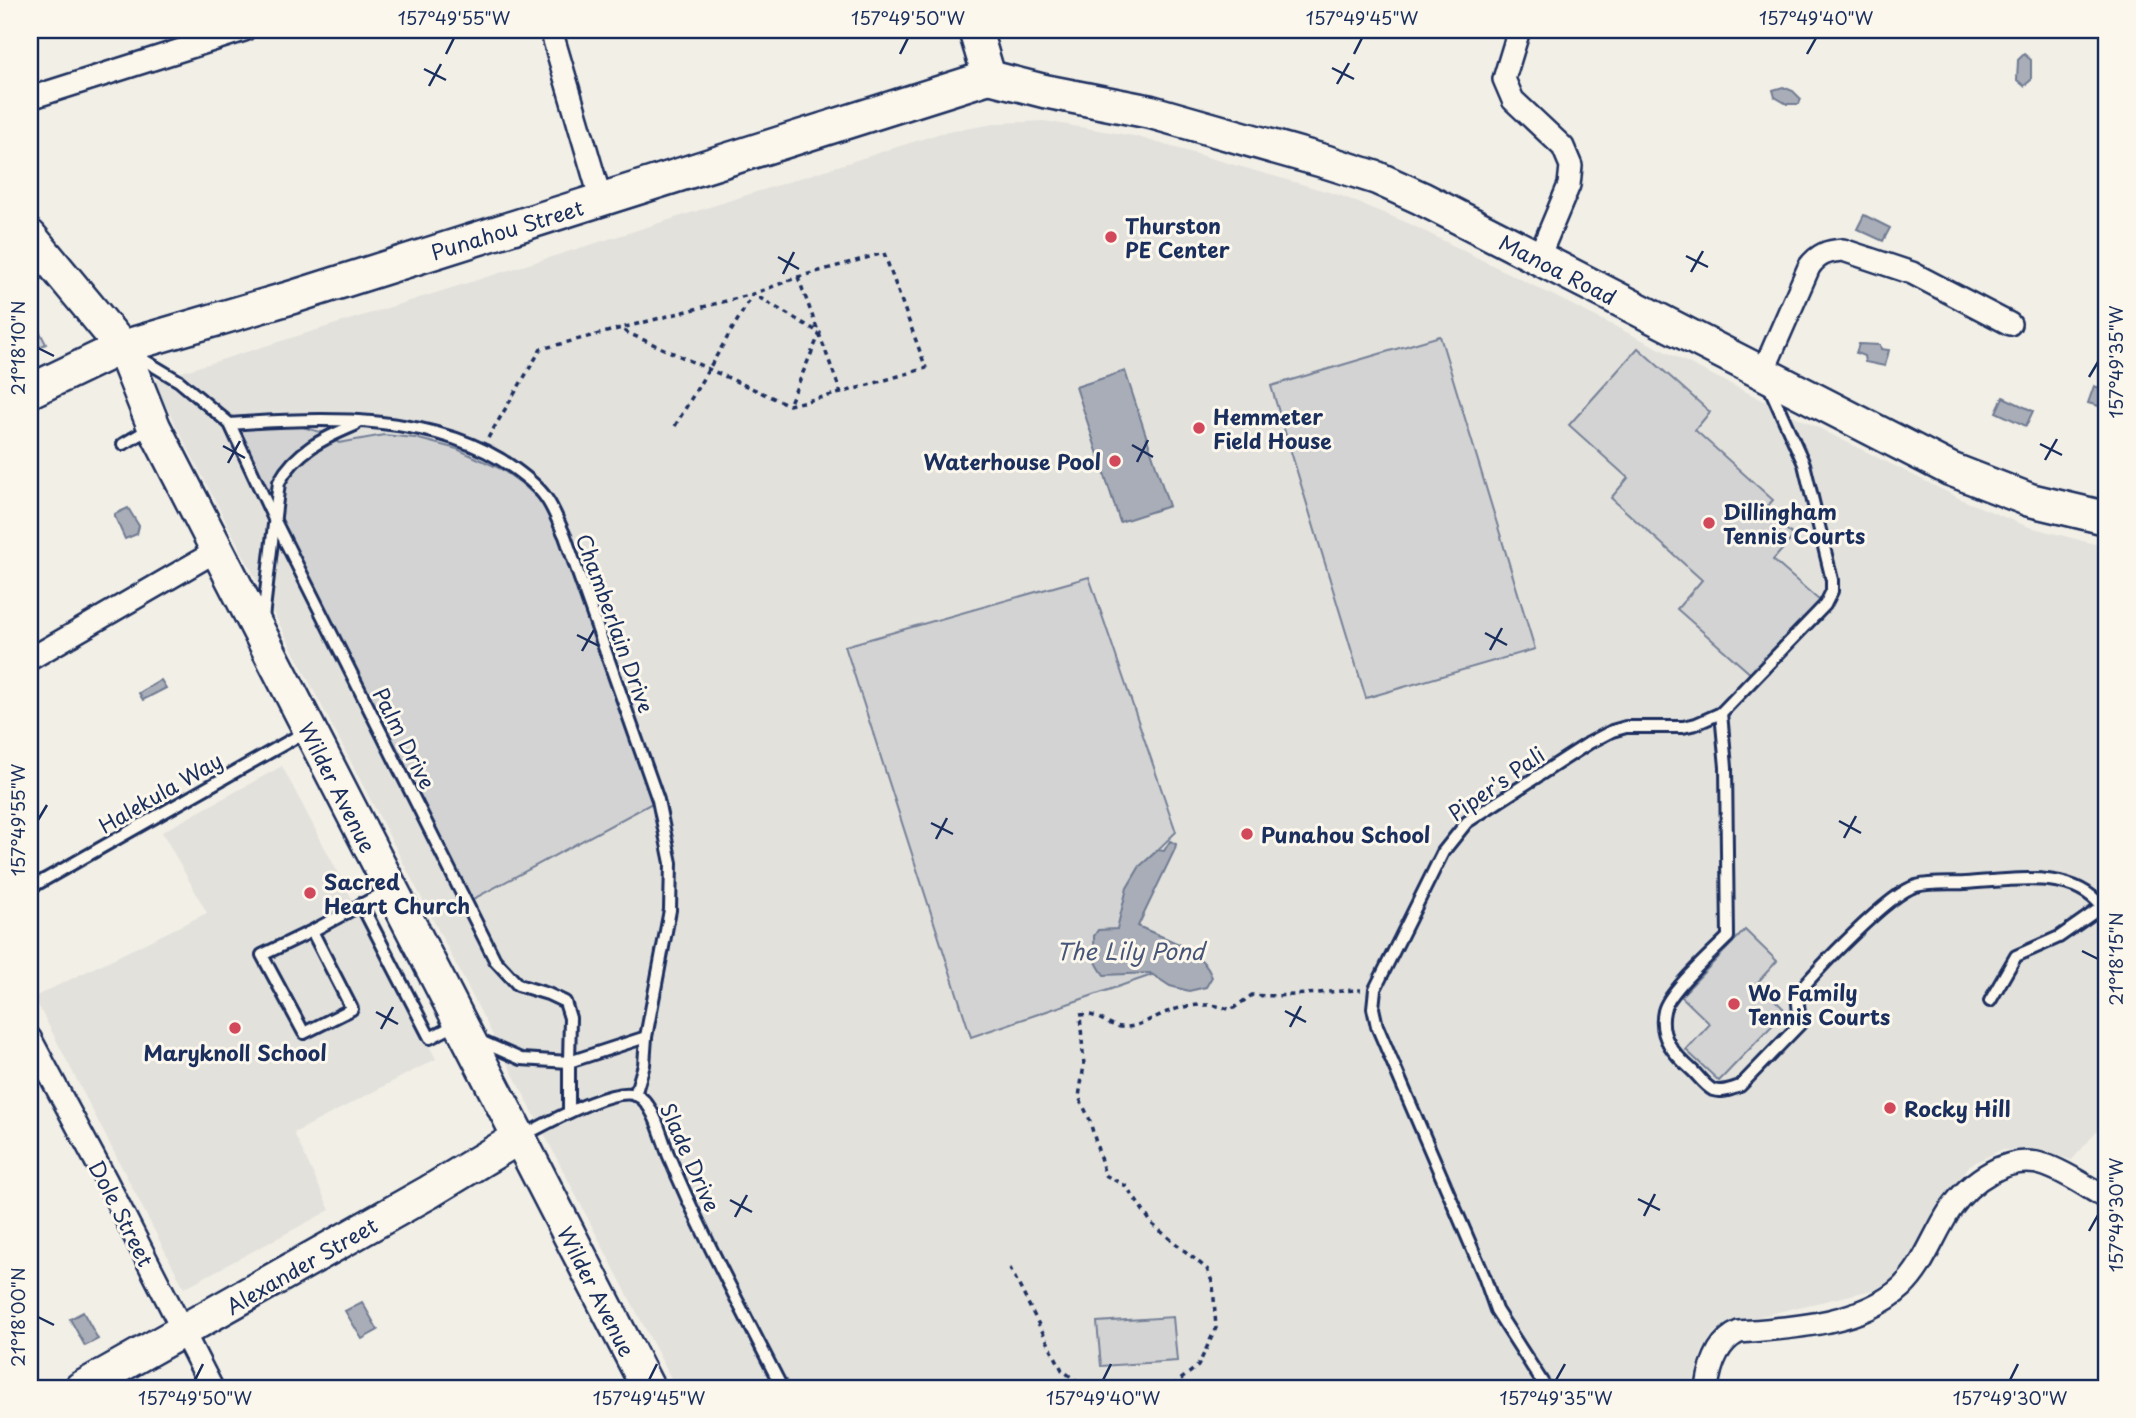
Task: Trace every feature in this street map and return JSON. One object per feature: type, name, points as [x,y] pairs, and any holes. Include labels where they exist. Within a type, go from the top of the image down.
[{"type":"main road","points":[[975,30],[989,77]]},
{"type":"main road","name":"Punahou Street","points":[[30,391],[122,347],[293,297],[989,77]]},
{"type":"main road","name":"Manoa Road","points":[[989,77],[1151,112],[1364,174],[1421,198],[1950,468],[2030,500],[2106,518]]},
{"type":"main road","name":"Wilder Avenue","points":[[30,236],[122,347],[154,427],[648,1388]]},
{"type":"main road","name":"Alexander Street","points":[[81,1388],[184,1332],[519,1138]]},
{"type":"street","points":[[30,98],[244,30]]},
{"type":"street","points":[[551,30],[601,200]]},
{"type":"street","points":[[1519,30],[1504,79],[1513,100],[1563,147],[1571,166],[1569,185],[1538,259]]},
{"type":"street","points":[[1763,372],[1809,267],[1815,258],[1833,250],[1843,250],[1912,273],[2010,324]]},
{"type":"street","points":[[30,659],[218,550]]},
{"type":"street","name":"Dole Street","points":[[30,1038],[212,1388]]},
{"type":"street","points":[[1707,1388],[1716,1355],[1729,1337],[1739,1332],[1827,1322],[1864,1311],[1900,1289],[1916,1271],[1951,1209],[1983,1176],[1993,1171],[2020,1162],[2045,1165],[2106,1198]]},
{"type":"lane","name":"Palm Drive","points":[[122,347],[179,381],[230,424],[273,517],[495,960],[518,985],[565,1002],[570,1018],[569,1062]]},
{"type":"lane","name":"Piper's Pali","points":[[1546,1388],[1496,1310],[1377,1026],[1373,1008],[1375,989],[1443,852],[1468,822],[1589,743],[1612,731],[1626,727],[1683,727],[1721,713],[1822,610],[1832,591],[1832,580],[1804,464],[1763,372]]},
{"type":"lane","name":"Chamberlain Drive","points":[[230,424],[320,420],[388,423],[441,433],[481,448],[506,462],[529,479],[547,499],[565,536],[659,800],[671,863],[672,893],[646,1037],[644,1065],[635,1095]]},
{"type":"lane","points":[[261,635],[279,482],[288,466],[312,445],[361,422]]},
{"type":"lane","points":[[123,444],[154,427]]},
{"type":"lane","points":[[1721,713],[1726,767],[1728,937],[1672,995],[1664,1010],[1664,1031],[1668,1047],[1679,1060],[1713,1090],[1727,1091],[1740,1086],[1800,1024],[1797,995],[1818,969],[1894,899],[1916,886],[2040,879],[2075,887],[2093,895],[2104,906],[2059,937],[2016,956],[1990,1001]]},
{"type":"lane","name":"Halekula Way","points":[[30,888],[309,730]]},
{"type":"lane","points":[[312,931],[352,1009],[304,1033],[262,955],[391,889]]},
{"type":"lane","points":[[361,904],[430,1038],[463,1028],[520,1059],[569,1062],[646,1037]]},
{"type":"lane","points":[[569,1062],[569,1112]]},
{"type":"lane","name":"Slade Drive","points":[[519,1138],[569,1112],[615,1095],[635,1095],[649,1105],[683,1191],[782,1388]]},
{"type":"path","points":[[481,448],[541,349],[617,328],[753,294],[798,277],[884,253],[926,368],[789,405],[617,328]]},
{"type":"path","points":[[798,277],[841,393]]},
{"type":"path","points":[[753,294],[820,333]]},
{"type":"path","points":[[674,426],[753,294]]},
{"type":"path","points":[[789,405],[820,333]]},
{"type":"path","points":[[1010,1268],[1062,1370],[1077,1382],[1171,1387],[1198,1366],[1216,1328],[1213,1284],[1207,1269],[1153,1225],[1125,1186],[1105,1175],[1089,1118],[1079,1097],[1084,1065],[1080,1015],[1088,1013],[1122,1028],[1147,1021],[1170,1010],[1213,1003],[1231,1010],[1252,995],[1281,997],[1321,991],[1375,989]]},
{"type":"shaded area","name":"Punahou School","points":[[1044,121],[1134,136],[1339,195],[1408,223],[1965,501],[2026,526],[2106,547],[2106,1121],[2072,1160],[2037,1150],[2001,1150],[1970,1165],[1942,1201],[1905,1270],[1877,1289],[1735,1322],[1713,1334],[1702,1352],[1691,1388],[676,1388],[153,381],[941,133],[1000,123]]},
{"type":"shaded area","points":[[30,313],[46,344],[30,351]]},
{"type":"shaded area","points":[[1440,336],[1535,649],[1366,698],[1271,386]]},
{"type":"shaded area","name":"Dillingham Tennis Courts","points":[[1638,348],[1710,412],[1695,430],[1773,500],[1764,510],[1794,536],[1773,560],[1820,601],[1753,676],[1677,609],[1702,580],[1611,498],[1628,478],[1569,425]]},
{"type":"shaded area","points":[[230,424],[296,425],[320,432],[339,443],[384,435],[415,438],[457,449],[501,469],[521,483],[540,500],[565,536],[658,800],[466,903]]},
{"type":"shaded area","points":[[1089,577],[1176,832],[1140,867],[1117,930],[1098,931],[1094,936],[1095,947],[1152,975],[971,1037],[845,646]]},
{"type":"shaded area","name":"Maryknoll School","points":[[282,766],[436,1059],[294,1133],[330,1210],[184,1288],[34,997],[207,913],[162,832]]},
{"type":"shaded area","name":"Wo Family Tennis Courts","points":[[1745,930],[1777,961],[1757,983],[1786,1011],[1719,1081],[1686,1050],[1710,1024],[1681,996]]},
{"type":"shaded area","points":[[1173,1317],[1177,1361],[1101,1366],[1097,1322]]},
{"type":"water","points":[[2024,54],[2031,60],[2031,80],[2024,86],[2017,80],[2018,60]]},
{"type":"water","points":[[1783,87],[1793,91],[1801,99],[1799,104],[1787,104],[1775,97],[1773,90]]},
{"type":"water","points":[[1864,215],[1890,228],[1883,241],[1857,229]]},
{"type":"water","points":[[1859,344],[1880,345],[1881,349],[1889,350],[1885,366],[1865,362],[1864,356],[1856,353]]},
{"type":"water","points":[[1125,371],[1169,506],[1120,522],[1076,387]]},
{"type":"water","points":[[2094,386],[2106,390],[2106,408],[2088,403]]},
{"type":"water","points":[[2003,397],[2033,411],[2026,426],[1996,412]]},
{"type":"water","points":[[128,508],[139,526],[137,534],[125,539],[115,514]]},
{"type":"water","points":[[161,680],[166,688],[143,700],[139,693]]},
{"type":"water","name":"The Lily Pond","points":[[1170,841],[1176,844],[1175,849],[1138,926],[1181,945],[1207,966],[1212,977],[1206,987],[1189,991],[1170,986],[1150,973],[1104,975],[1094,956],[1094,936],[1098,930],[1117,929],[1127,888],[1140,866],[1158,850],[1164,851]]},
{"type":"water","points":[[362,1302],[378,1330],[362,1339],[345,1311]]},
{"type":"water","points":[[83,1312],[98,1339],[85,1346],[70,1319]]},
{"type":"place","name":"Thurston PE Center","points":[[1111,237]]},
{"type":"place","name":"Hemmeter Field House","points":[[1199,428]]},
{"type":"place","name":"Waterhouse Pool","points":[[1115,461]]},
{"type":"place","name":"Dillingham Tennis Courts","points":[[1709,523]]},
{"type":"place","name":"Punahou School","points":[[1247,834]]},
{"type":"place","name":"Sacred Heart Church","points":[[310,893]]},
{"type":"place","name":"Wo Family Tennis Courts","points":[[1734,1004]]},
{"type":"place","name":"Maryknoll School","points":[[235,1028]]},
{"type":"place","name":"Rocky Hill","points":[[1890,1108]]}]
